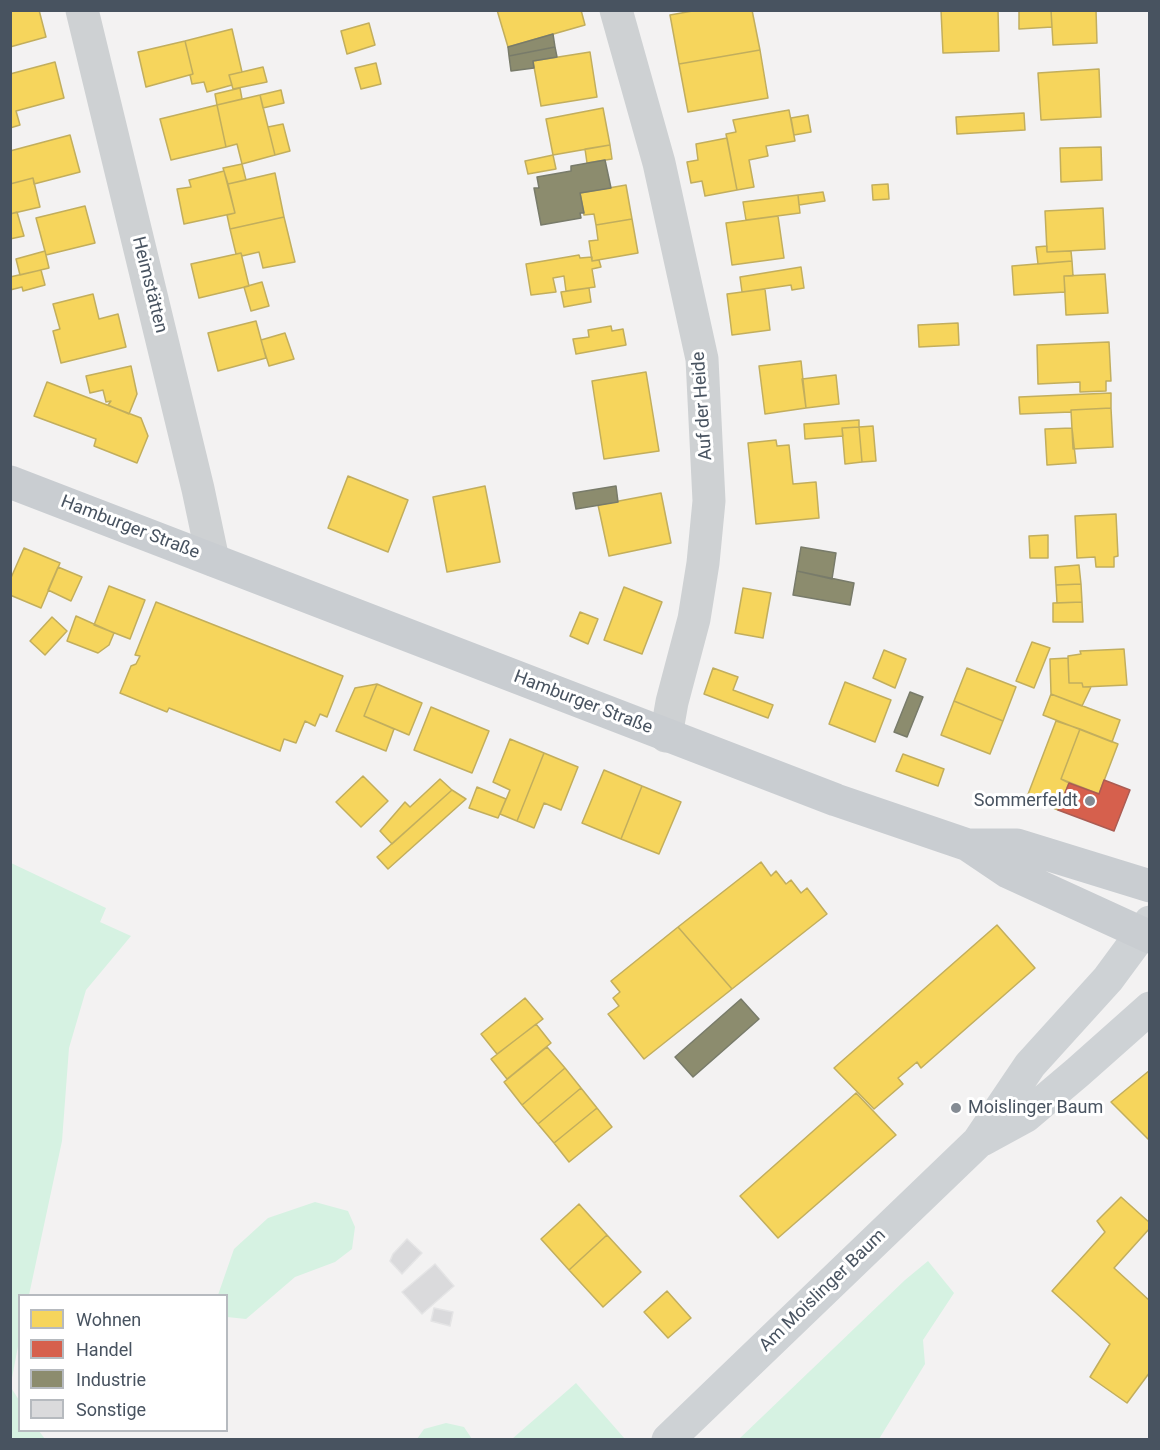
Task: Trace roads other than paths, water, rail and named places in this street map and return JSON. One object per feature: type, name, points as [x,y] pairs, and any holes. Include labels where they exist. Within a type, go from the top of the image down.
[{"type":"main road","name":"Hamburger Straße","points":[[10,482],[666,736],[836,800],[968,845],[1008,872],[1147,931]]},
{"type":"main road","points":[[968,845],[1017,845],[1149,886]]},
{"type":"main road","name":"Am Moislinger Baum","points":[[668,1440],[978,1142],[1030,1065],[1108,979],[1147,931]]},
{"type":"main road","name":"Am Moislinger Baum","points":[[978,1142],[1026,1116],[1149,1008]]},
{"type":"street","name":"Heimstätten","points":[[82,10],[198,489],[213,560]]},
{"type":"street","name":"Auf der Heide","points":[[616,10],[659,163],[702,359],[709,501],[694,619],[672,702],[666,736]]},
{"type":"place","name":"Sommerfeldt","points":[[1090,801]]},
{"type":"place","name":"Moislinger Baum","points":[[956,1108]]}]
